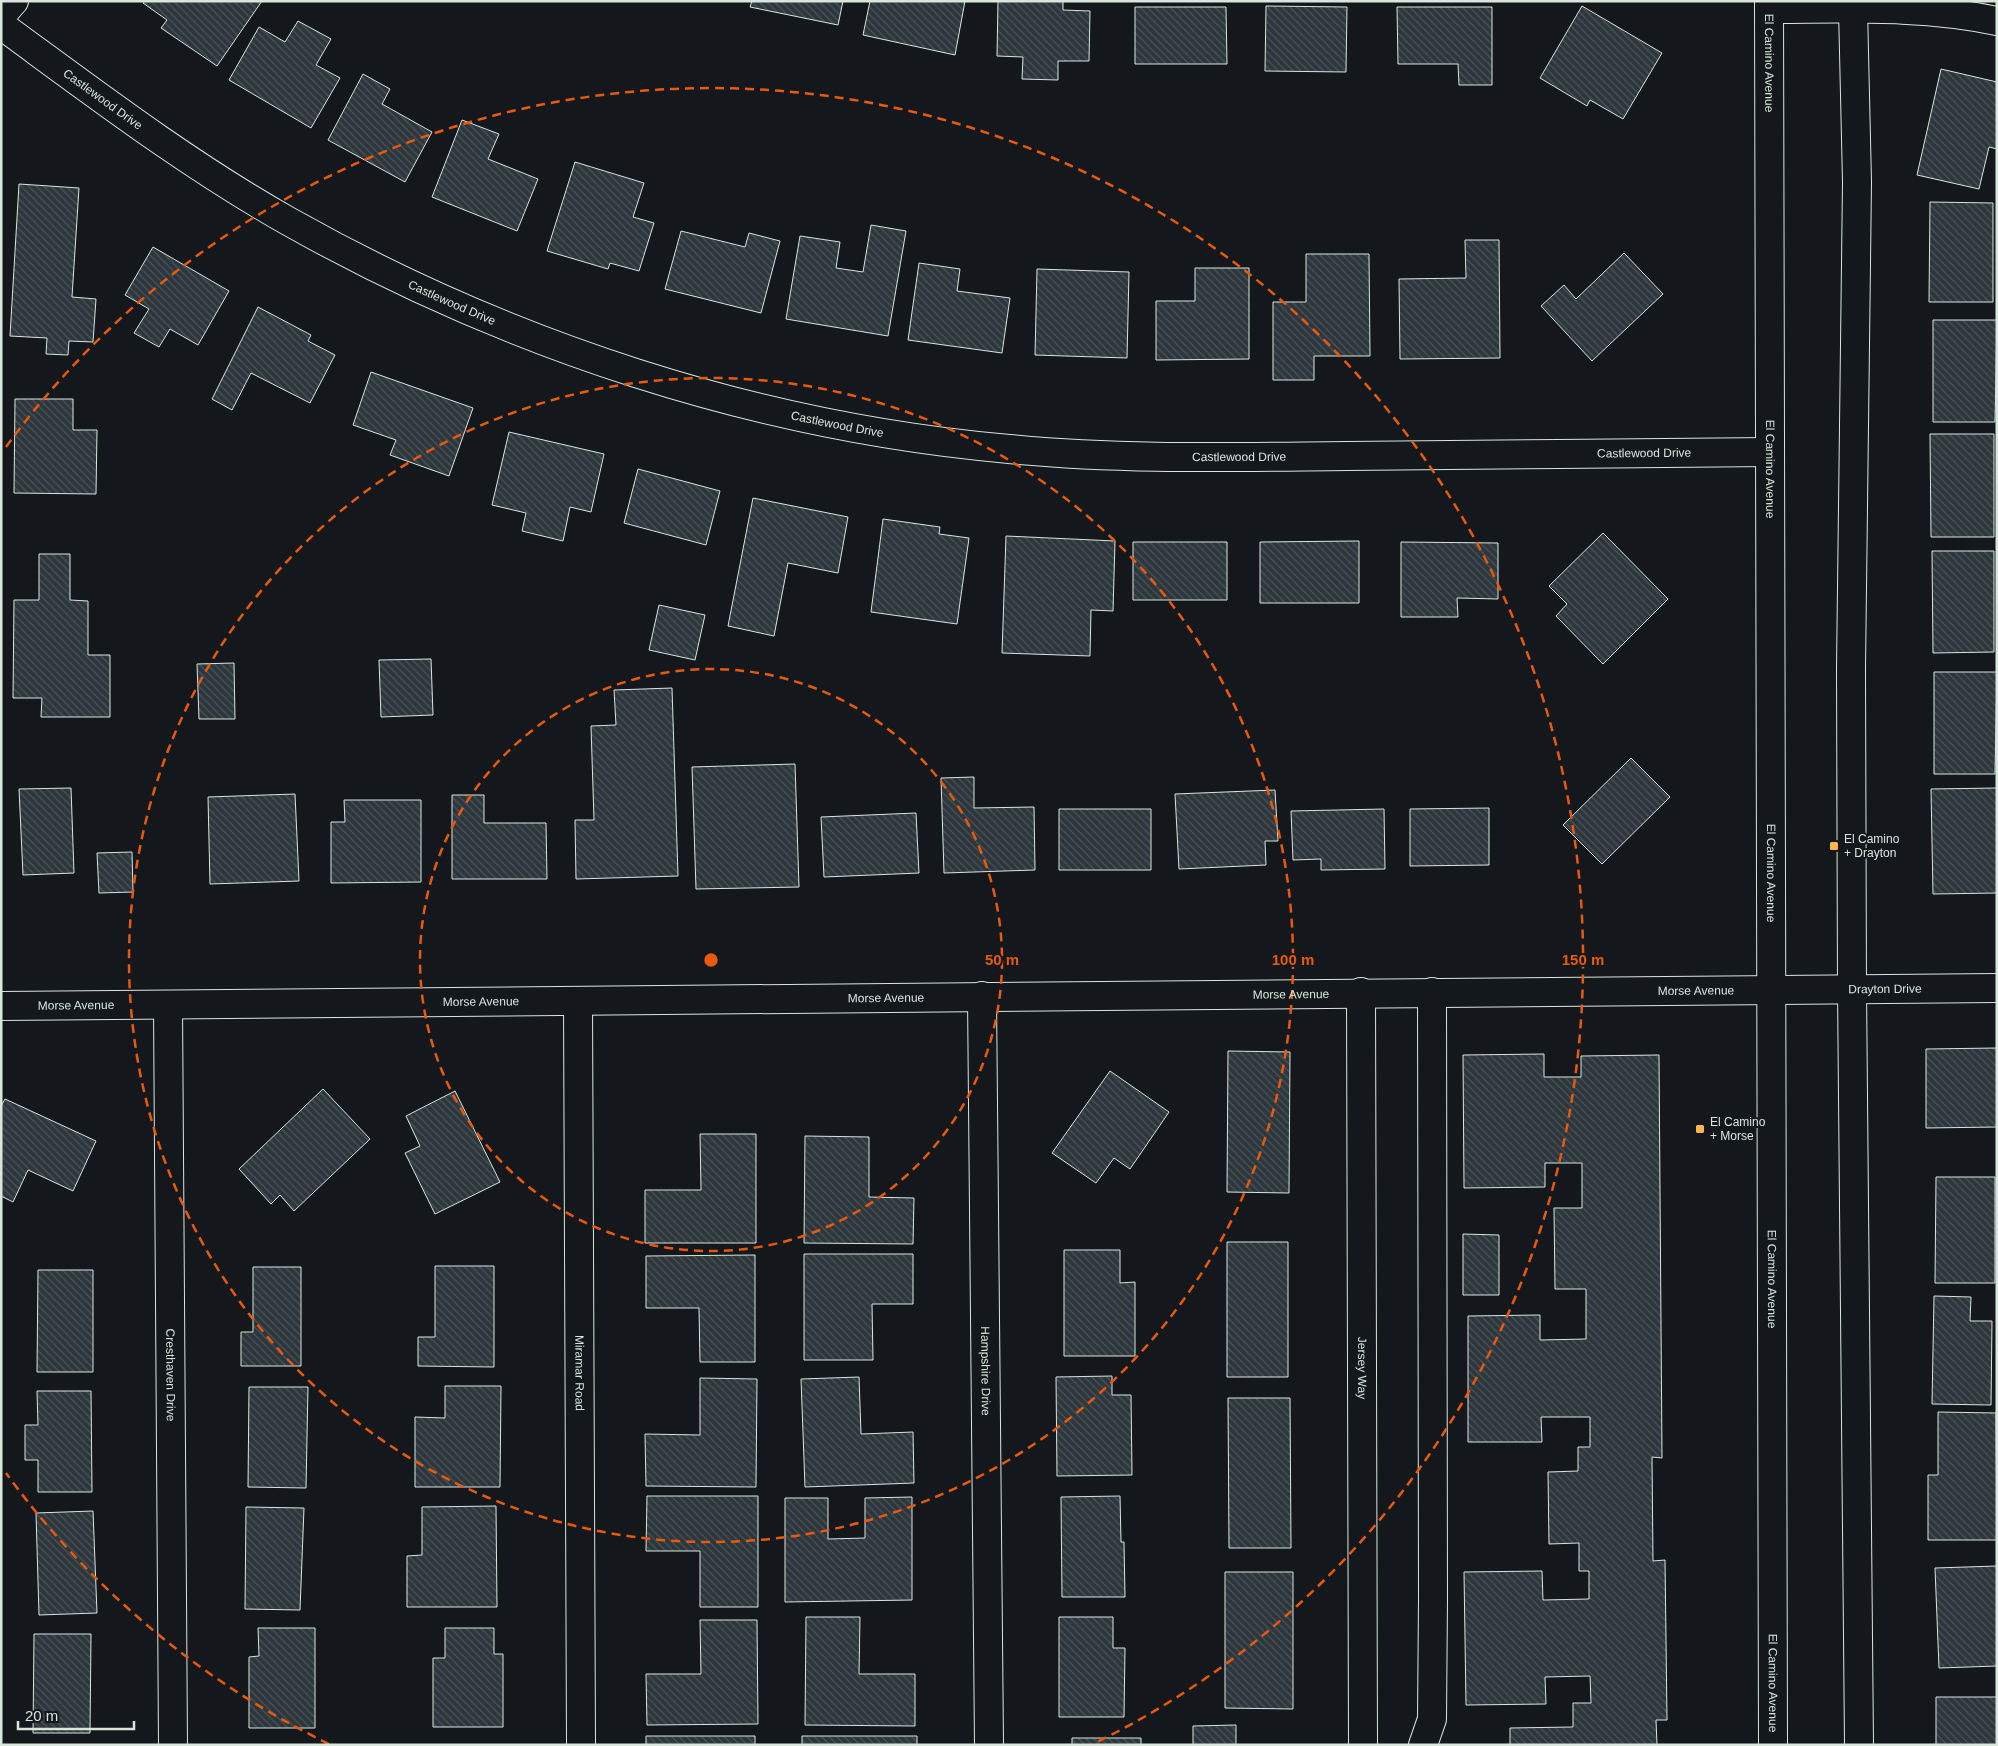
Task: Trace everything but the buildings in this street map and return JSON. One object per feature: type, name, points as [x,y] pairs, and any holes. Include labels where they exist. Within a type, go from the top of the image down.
[{"type":"street","points":[[1,16],[14,1]]},
{"type":"street","points":[[1769,5],[1893,9],[1962,14],[1997,21]]},
{"type":"street","name":"El Camino Avenue","points":[[1769,5],[1773,1745]]},
{"type":"street","points":[[1853,9],[1857,182],[1851,669],[1852,988],[1859,1745]]},
{"type":"street","name":"Castlewood Drive","points":[[1,25],[152,136],[286,220],[399,280],[514,330],[634,373],[787,415],[880,433],[1007,449],[1133,458],[1770,452]]},
{"type":"street","name":"Drayton Drive","points":[[1772,989],[1997,988]]},
{"type":"street","name":"Morse Avenue","points":[[1,1006],[1772,989]]},
{"type":"street","name":"Jersey Way","points":[[1361,992],[1363,1745]]},
{"type":"street","points":[[1423,1745],[1432,1719],[1434,1599],[1432,992]]},
{"type":"street","name":"Hampshire Drive","points":[[982,996],[989,1745]]},
{"type":"street","name":"Miramar Road","points":[[578,1001],[582,1745]]},
{"type":"street","name":"Cresthaven Drive","points":[[168,1004],[173,1745]]},
{"type":"place","name":"El Camino + Drayton","points":[[1834,846]]},
{"type":"place","name":"El Camino + Morse","points":[[1700,1129]]}]
